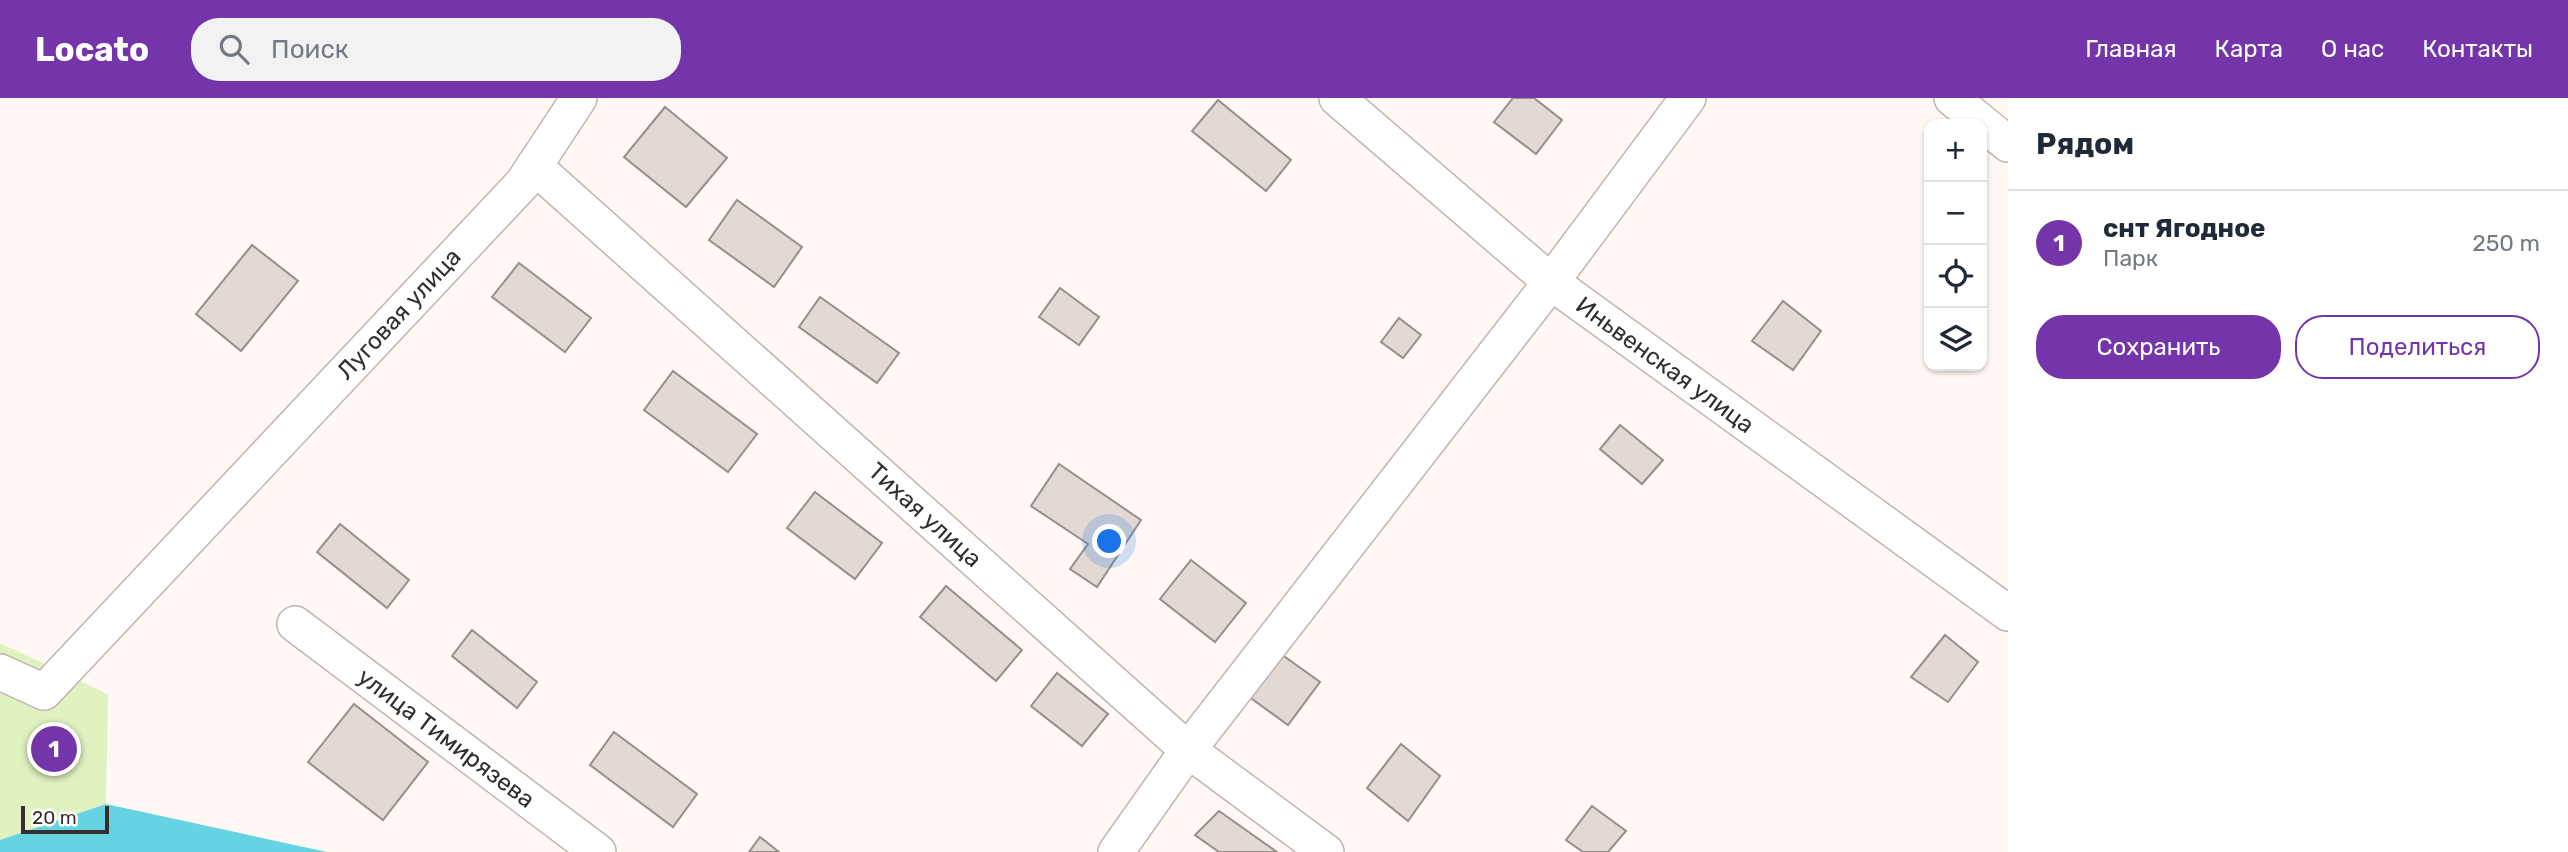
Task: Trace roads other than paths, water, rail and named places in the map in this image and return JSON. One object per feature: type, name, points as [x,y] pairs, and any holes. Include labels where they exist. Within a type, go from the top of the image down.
[{"type":"street","name":"Луговая улица","points":[[0,671],[44,692],[523,183],[579,98]]},
{"type":"street","name":"Иньвенская улица","points":[[1337,98],[1551,282],[2008,613]]},
{"type":"street","points":[[1116,852],[1188,750],[1551,282],[1688,98]]},
{"type":"street","points":[[1952,98],[2008,144]]},
{"type":"street","name":"Тихая улица","points":[[534,166],[1188,750],[1326,852]]},
{"type":"street","name":"улица Тимирязева","points":[[295,624],[598,852]]},
{"type":"water","points":[[106,804],[327,852],[0,852],[0,840]]},
{"type":"place","name":"снт Ягодное","points":[[54,749]]}]
